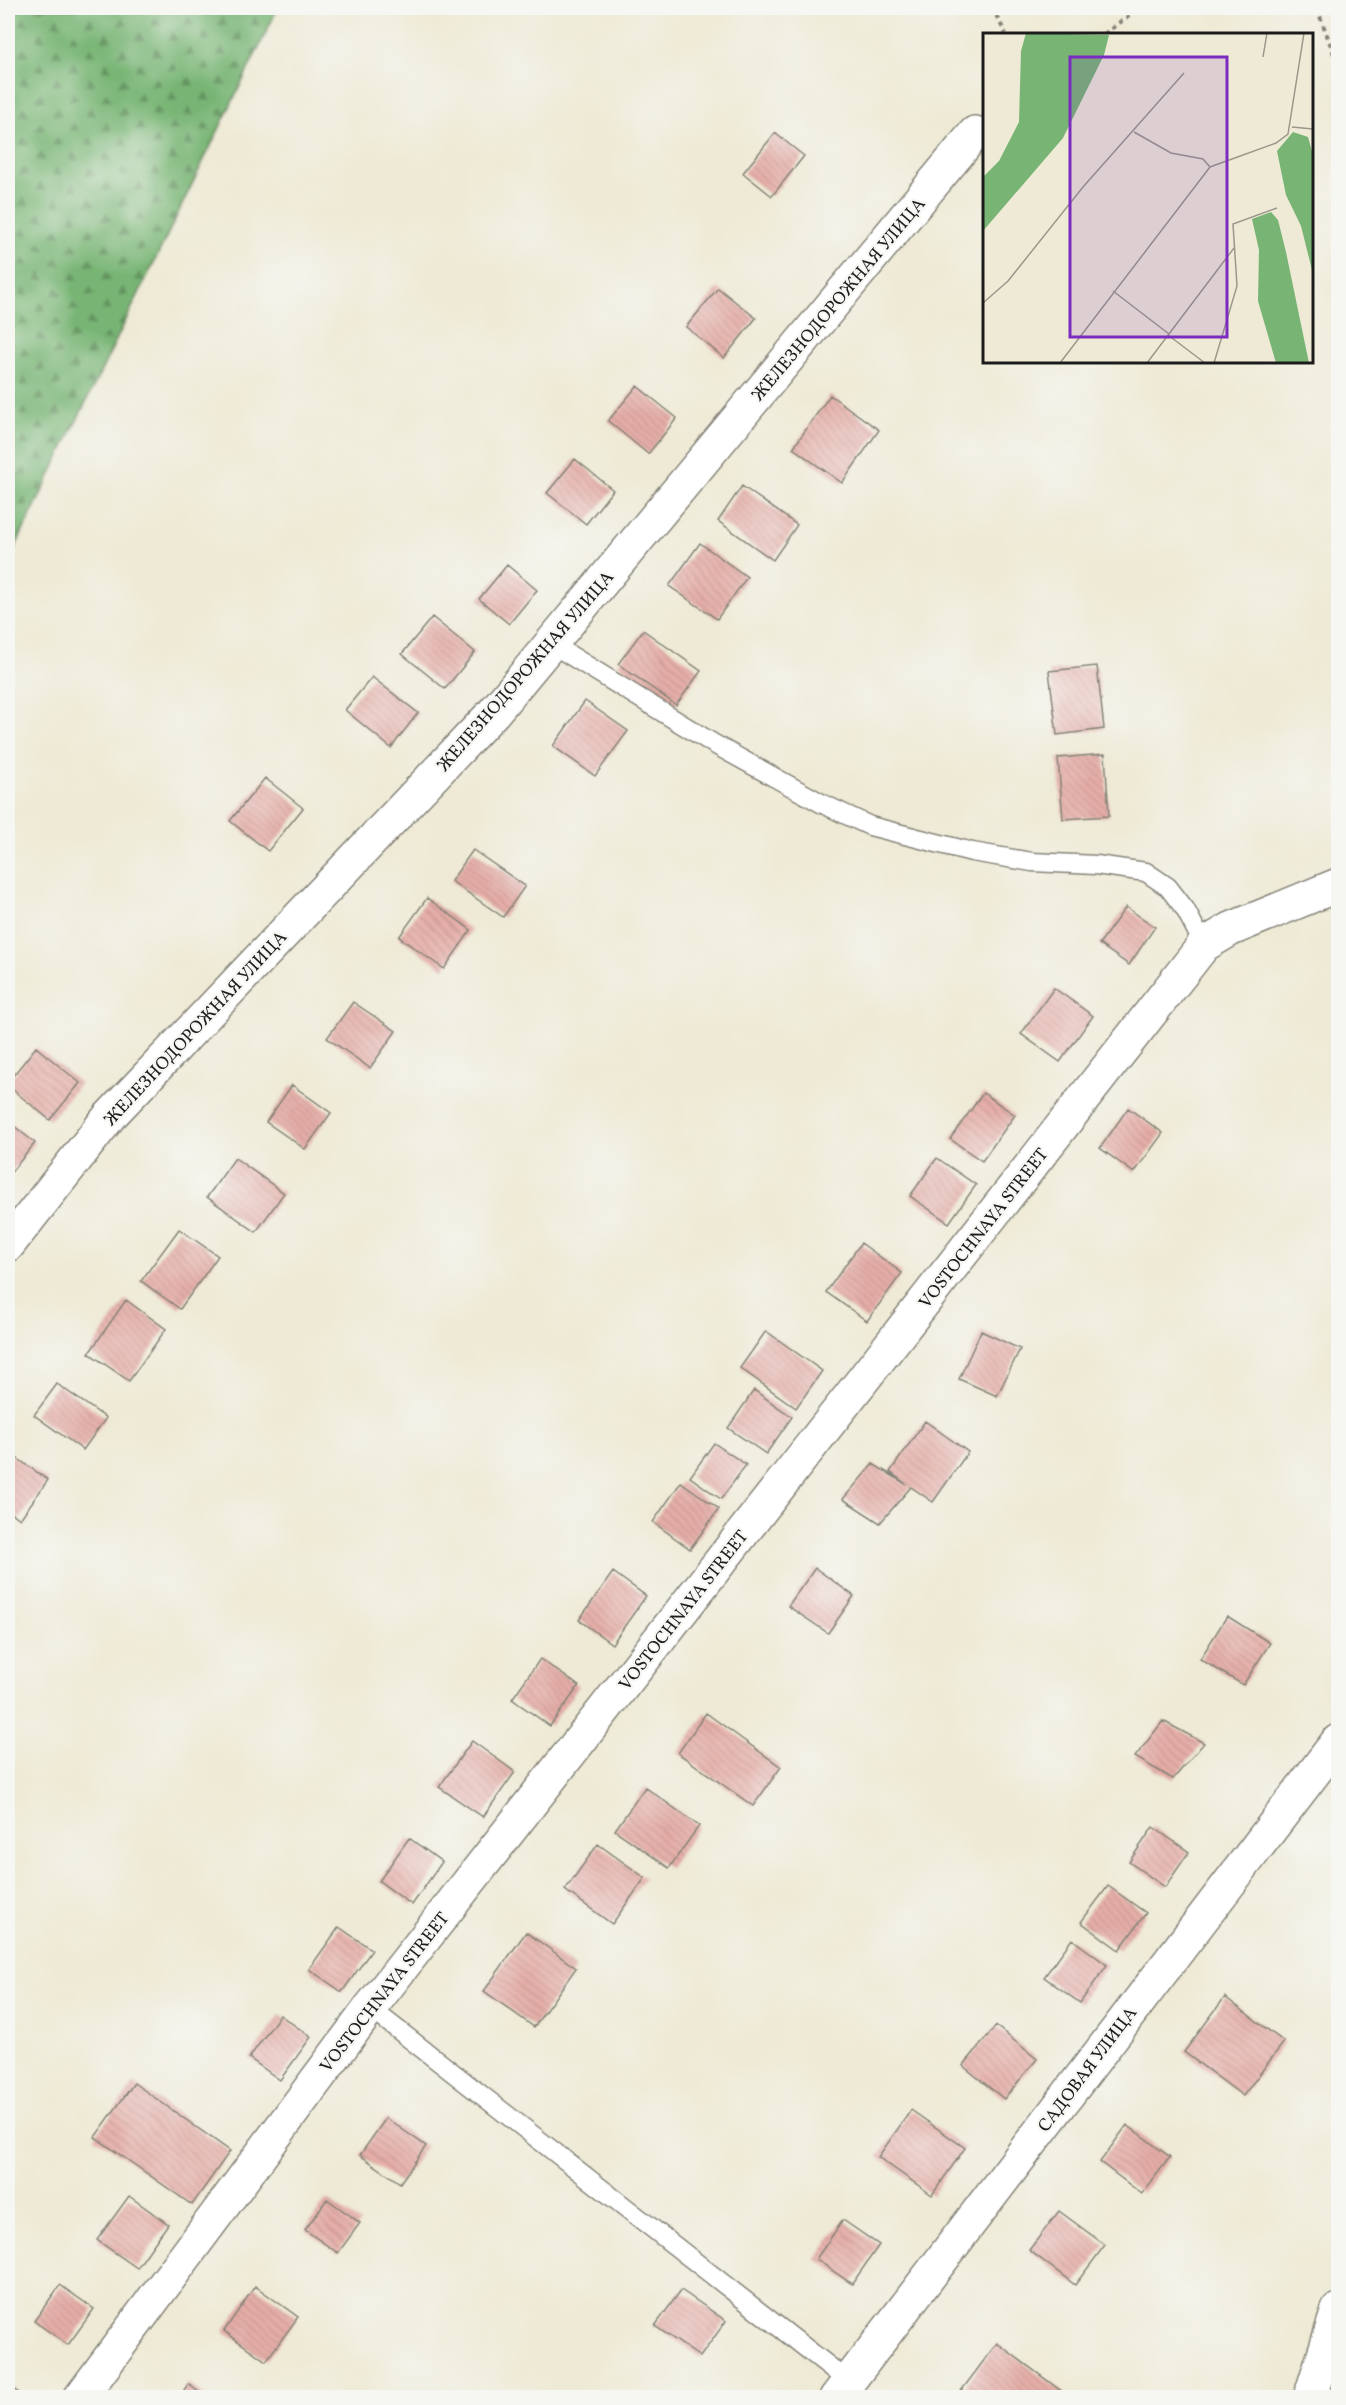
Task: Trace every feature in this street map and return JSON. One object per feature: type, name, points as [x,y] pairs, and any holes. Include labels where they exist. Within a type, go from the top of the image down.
[{"type":"street","name":"ЖЕЛЕЗНОДОРОЖНАЯ УЛИЦА","points":[[8,1245],[109,1117],[494,712],[975,133]]},
{"type":"street","name":"VOSTOCHNAYA STREET","points":[[80,2397],[370,2008],[1204,945],[1231,929],[1338,885]]},
{"type":"street","name":"САДОВАЯ УЛИЦА","points":[[845,2391],[1338,1741]]},
{"type":"street","points":[[1310,2397],[1338,2310]]},
{"type":"lane","points":[[552,644],[714,744],[821,803],[870,826],[972,852],[1032,862],[1096,865],[1146,872],[1168,887],[1185,909],[1204,945]]},
{"type":"lane","points":[[370,2008],[845,2391]]},
{"type":"path","points":[[993,8],[1006,33]]},
{"type":"path","points":[[1105,33],[1140,8]]},
{"type":"path","points":[[1317,8],[1338,65]]},
{"type":"green space","points":[[8,8],[278,8],[8,562]]},
{"type":"building","points":[[775,133],[804,156],[772,196],[743,173]]},
{"type":"building","points":[[718,288],[756,318],[724,358],[686,327]]},
{"type":"building","points":[[637,386],[677,418],[648,454],[608,421]]},
{"type":"building","points":[[830,395],[879,430],[842,483],[793,448]]},
{"type":"building","points":[[575,459],[613,490],[586,524],[547,493]]},
{"type":"building","points":[[742,486],[797,525],[773,560],[718,521]]},
{"type":"building","points":[[700,543],[747,577],[717,619],[669,586]]},
{"type":"building","points":[[507,565],[537,590],[509,624],[479,599]]},
{"type":"building","points":[[432,617],[475,652],[445,689],[402,654]]},
{"type":"building","points":[[643,630],[701,671],[676,705],[618,664]]},
{"type":"building","points":[[1097,666],[1104,729],[1057,735],[1049,671]]},
{"type":"building","points":[[372,677],[418,713],[391,748],[345,710]]},
{"type":"building","points":[[585,701],[628,731],[595,776],[553,746]]},
{"type":"building","points":[[1105,754],[1109,816],[1063,819],[1058,758]]},
{"type":"building","points":[[265,778],[303,808],[268,851],[230,821]]},
{"type":"building","points":[[473,850],[525,886],[503,917],[451,881]]},
{"type":"building","points":[[427,898],[471,930],[444,969],[399,937]]},
{"type":"building","points":[[1126,907],[1155,927],[1129,965],[1099,944]]},
{"type":"building","points":[[1054,988],[1093,1016],[1060,1062],[1021,1034]]},
{"type":"building","points":[[353,1002],[396,1031],[370,1068],[327,1038]]},
{"type":"building","points":[[36,1047],[80,1083],[50,1120],[8,1086],[8,1082]]},
{"type":"building","points":[[292,1085],[331,1113],[305,1149],[266,1122]]},
{"type":"building","points":[[983,1093],[1015,1115],[982,1161],[950,1139]]},
{"type":"building","points":[[1128,1108],[1163,1133],[1134,1173],[1100,1148]]},
{"type":"building","points":[[8,1121],[35,1143],[8,1176]]},
{"type":"building","points":[[235,1158],[284,1193],[256,1232],[207,1197]]},
{"type":"building","points":[[937,1158],[976,1185],[949,1223],[910,1196]]},
{"type":"building","points":[[179,1229],[218,1256],[180,1309],[141,1281]]},
{"type":"building","points":[[861,1243],[902,1273],[867,1321],[826,1292]]},
{"type":"building","points":[[126,1300],[166,1329],[129,1381],[89,1353]]},
{"type":"building","points":[[766,1331],[822,1371],[796,1408],[740,1368]]},
{"type":"building","points":[[981,1331],[1020,1349],[997,1396],[959,1379]]},
{"type":"building","points":[[57,1384],[106,1418],[83,1450],[34,1415]]},
{"type":"building","points":[[754,1390],[792,1417],[766,1454],[728,1428]]},
{"type":"building","points":[[925,1421],[968,1452],[933,1502],[911,1487],[880,1523],[843,1499],[873,1464],[906,1484],[890,1472]]},
{"type":"building","points":[[714,1443],[746,1465],[721,1499],[690,1477]]},
{"type":"building","points":[[8,1452],[48,1480],[20,1519],[8,1510]]},
{"type":"building","points":[[681,1482],[719,1509],[690,1549],[653,1522]]},
{"type":"building","points":[[815,1568],[854,1596],[828,1633],[788,1606]]},
{"type":"building","points":[[613,1572],[646,1596],[612,1644],[579,1620]]},
{"type":"building","points":[[1227,1616],[1270,1643],[1243,1685],[1200,1659]]},
{"type":"building","points":[[540,1659],[579,1686],[550,1726],[512,1699]]},
{"type":"building","points":[[706,1713],[781,1767],[753,1806],[678,1753]]},
{"type":"building","points":[[1163,1721],[1204,1743],[1173,1779],[1135,1757]]},
{"type":"building","points":[[472,1741],[515,1772],[483,1817],[439,1787]]},
{"type":"building","points":[[645,1787],[699,1826],[669,1868],[615,1830]]},
{"type":"building","points":[[1153,1827],[1189,1852],[1165,1887],[1129,1862]]},
{"type":"building","points":[[409,1838],[442,1862],[412,1905],[379,1881]]},
{"type":"building","points":[[598,1844],[645,1878],[612,1924],[565,1890]]},
{"type":"building","points":[[1108,1886],[1146,1913],[1119,1950],[1081,1922]]},
{"type":"building","points":[[339,1927],[372,1950],[342,1992],[309,1969]]},
{"type":"building","points":[[526,1932],[576,1968],[534,2027],[484,1991]]},
{"type":"building","points":[[1072,1939],[1107,1965],[1080,2003],[1044,1977]]},
{"type":"building","points":[[1225,1997],[1284,2042],[1243,2096],[1184,2052]]},
{"type":"building","points":[[280,2015],[311,2037],[280,2080],[249,2058]]},
{"type":"building","points":[[996,2026],[1037,2059],[1004,2099],[963,2066]]},
{"type":"building","points":[[134,2083],[230,2151],[192,2205],[95,2137]]},
{"type":"building","points":[[911,2110],[965,2148],[932,2195],[878,2157]]},
{"type":"building","points":[[386,2118],[426,2146],[400,2183],[360,2155]]},
{"type":"building","points":[[1127,2125],[1170,2157],[1142,2194],[1100,2162]]},
{"type":"building","points":[[129,2196],[168,2224],[137,2268],[97,2240]]},
{"type":"building","points":[[327,2199],[360,2223],[338,2253],[305,2230]]},
{"type":"building","points":[[1059,2211],[1105,2245],[1075,2285],[1029,2250]]},
{"type":"building","points":[[843,2220],[879,2245],[852,2284],[816,2259]]},
{"type":"building","points":[[60,2285],[94,2309],[68,2345],[34,2321]]},
{"type":"building","points":[[255,2286],[298,2317],[266,2361],[224,2331]]},
{"type":"building","points":[[681,2290],[726,2321],[700,2357],[655,2326]]},
{"type":"building","points":[[997,2343],[1064,2393],[1061,2398],[971,2398],[961,2391]]},
{"type":"building","points":[[188,2384],[207,2398],[179,2398]]},
{"type":"building","points":[[8,2385],[25,2398],[8,2398]]}]
